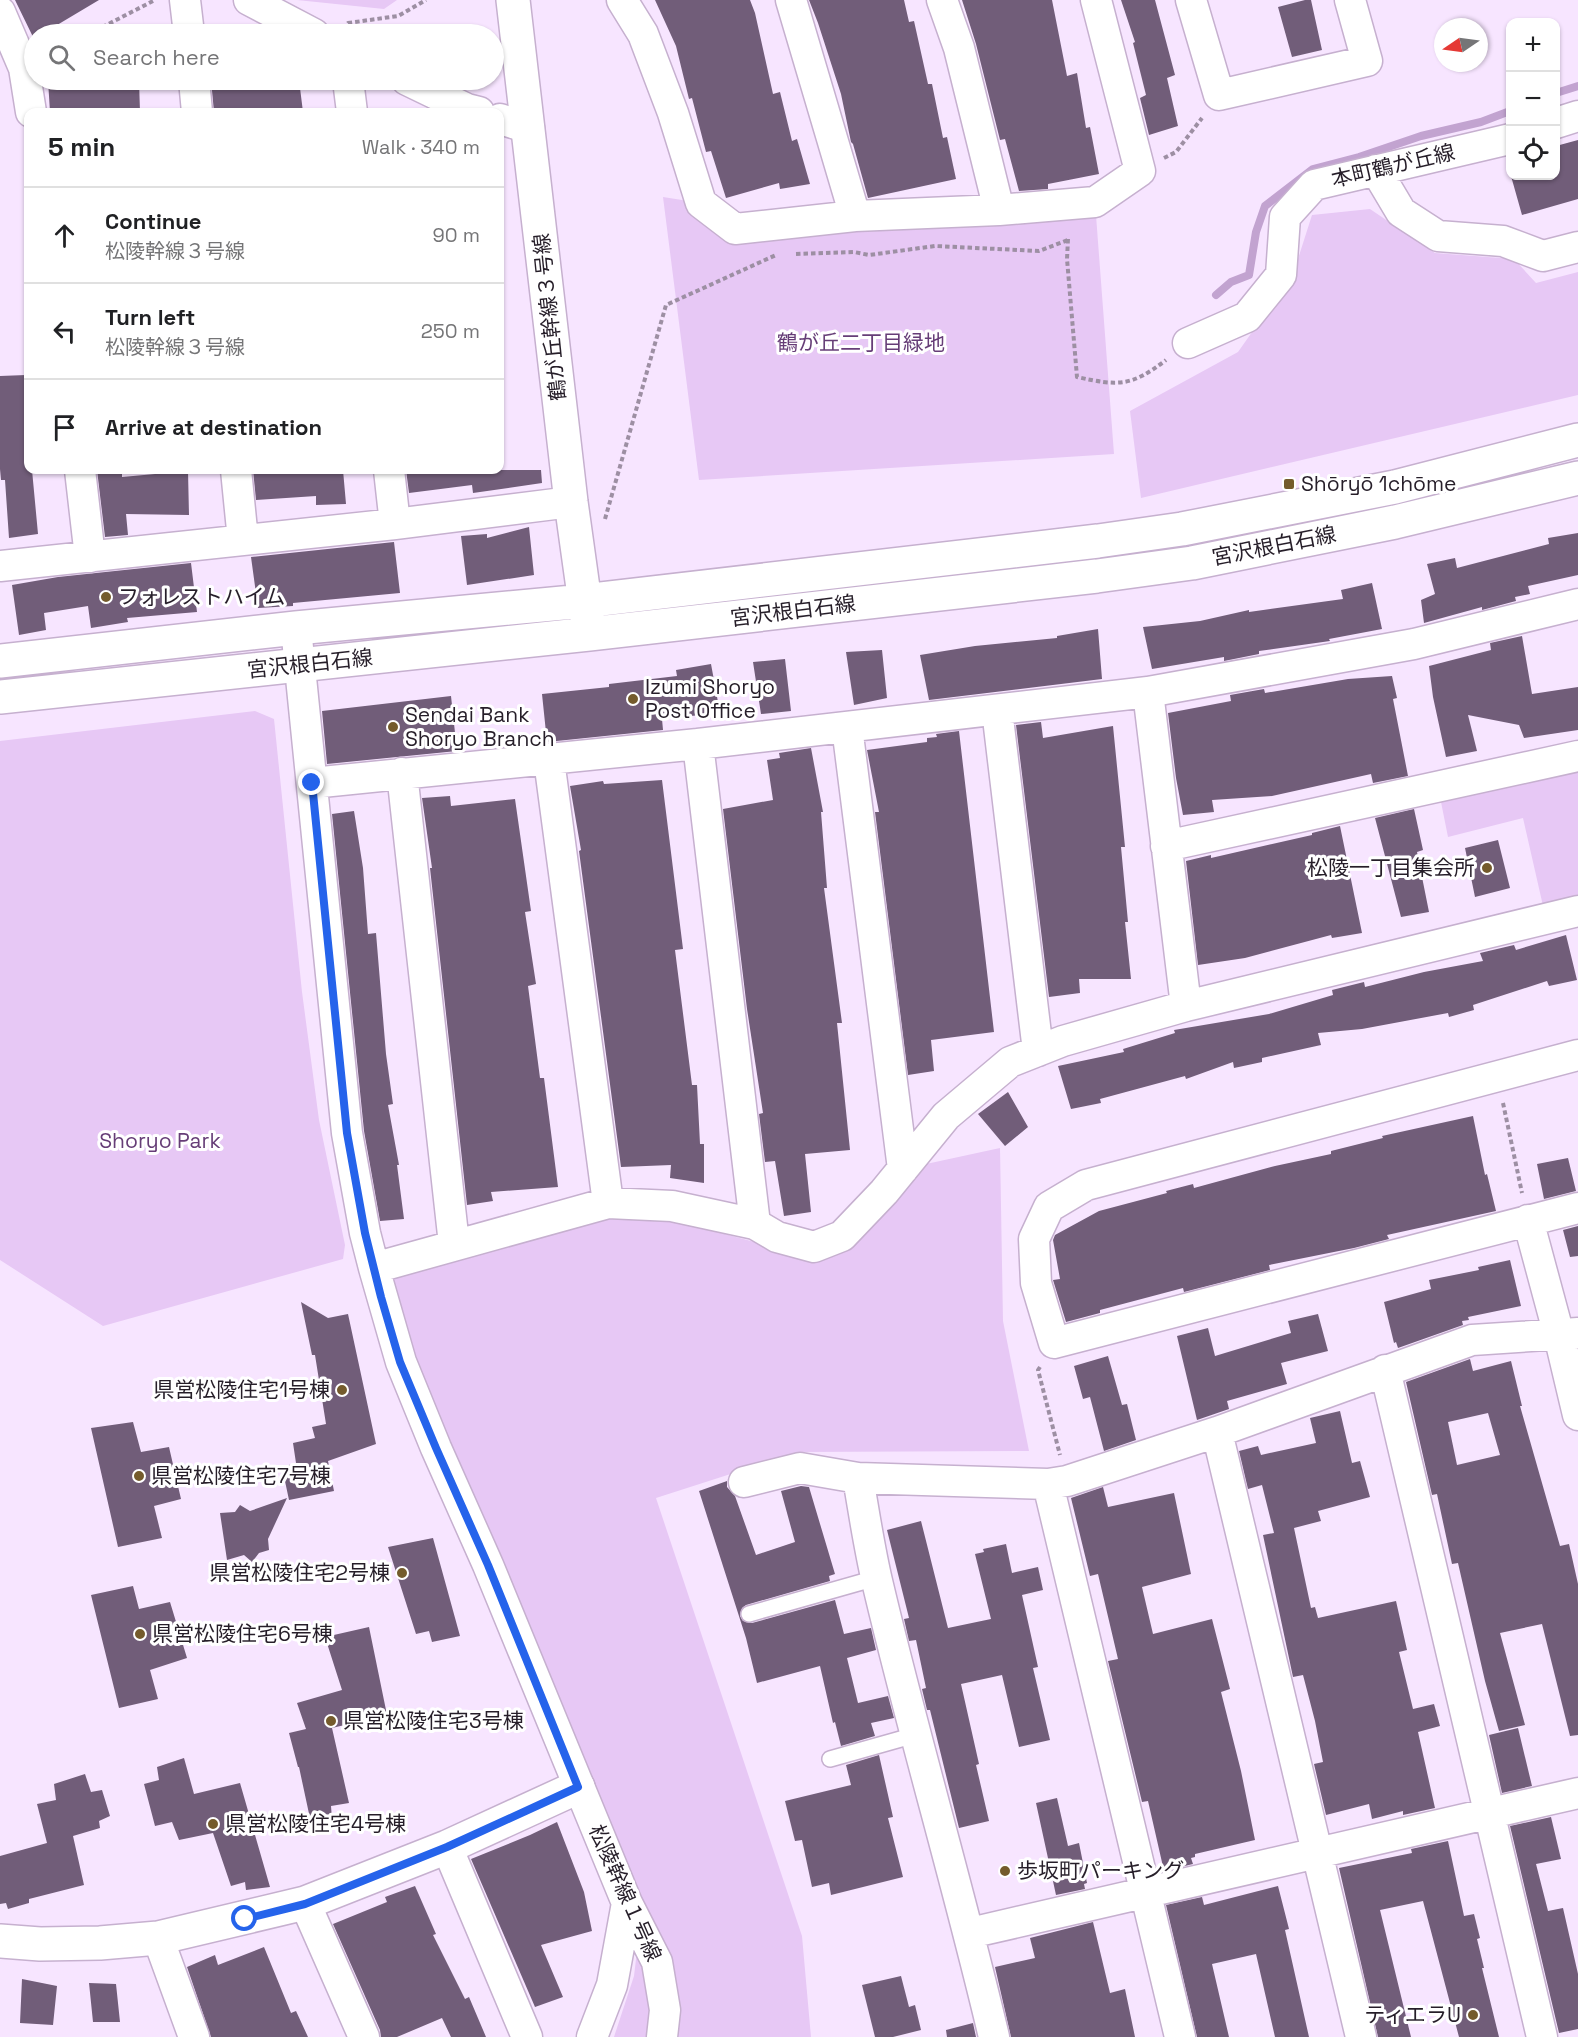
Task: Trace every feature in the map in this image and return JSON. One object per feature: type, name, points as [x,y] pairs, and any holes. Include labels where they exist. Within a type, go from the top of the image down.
[{"type":"street","points":[[185,0],[188,24]]},
{"type":"street","points":[[249,0],[295,24]]},
{"type":"street","name":"鶴が丘幹線３号線","points":[[513,0],[514,124],[589,634]]},
{"type":"street","points":[[622,0],[643,34],[673,113],[701,203],[735,229],[855,216],[999,210],[1095,202],[1140,171],[1096,0]]},
{"type":"street","points":[[791,0],[855,216]]},
{"type":"street","points":[[942,0],[959,48],[999,210]]},
{"type":"street","points":[[1191,0],[1219,95],[1367,61],[1350,0]]},
{"type":"street","points":[[0,12],[24,68]]},
{"type":"street","points":[[28,90],[30,108]]},
{"type":"street","points":[[195,90],[197,108]]},
{"type":"street","points":[[349,90],[352,108]]},
{"type":"street","points":[[430,90],[470,108]]},
{"type":"street","points":[[1560,122],[1578,116]]},
{"type":"street","name":"本町鶴が丘線","points":[[1188,343],[1247,317],[1281,275],[1284,217],[1314,185],[1506,140]]},
{"type":"street","points":[[1376,170],[1401,213],[1438,236],[1503,241],[1543,256],[1578,247]]},
{"type":"street","points":[[0,661],[296,628],[584,601],[1098,541],[1182,529],[1395,487],[1578,440]]},
{"type":"street","points":[[80,474],[90,557]]},
{"type":"street","points":[[236,474],[243,540]]},
{"type":"street","points":[[389,474],[395,524]]},
{"type":"street","name":"宮沢根白石線","points":[[0,698],[589,634],[1097,576],[1191,563],[1395,522],[1578,478]]},
{"type":"street","points":[[0,566],[395,524],[571,502]]},
{"type":"street","points":[[312,783],[699,744],[1148,692],[1414,644],[1578,604]]},
{"type":"street","name":"松陵幹線１号線","points":[[296,628],[347,1133],[365,1233],[374,1268],[400,1362],[488,1565],[627,1904],[657,1962],[665,2010],[662,2037]]},
{"type":"street","points":[[1148,692],[1186,1006]]},
{"type":"street","points":[[997,710],[1038,1051]]},
{"type":"street","points":[[847,727],[903,1169]]},
{"type":"street","points":[[699,744],[754,1224]]},
{"type":"street","points":[[1166,846],[1578,756]]},
{"type":"street","points":[[549,760],[608,1203]]},
{"type":"street","points":[[402,773],[454,1244]]},
{"type":"street","points":[[374,1268],[608,1203],[672,1206],[754,1224],[777,1237],[814,1247],[842,1236],[884,1192],[946,1116],[1010,1062],[1063,1041],[1186,1006],[1578,912]]},
{"type":"street","points":[[1578,1055],[1086,1185],[1049,1207],[1034,1239],[1036,1283],[1054,1343],[1578,1208]]},
{"type":"street","points":[[1528,1220],[1568,1334],[1578,1415]]},
{"type":"street","points":[[744,1482],[800,1468],[858,1478],[1057,1483],[1217,1432],[1472,1340],[1568,1334]]},
{"type":"street","points":[[1385,1370],[1542,2037]]},
{"type":"street","points":[[1217,1432],[1361,2037]]},
{"type":"street","points":[[858,1478],[876,1578],[915,1735],[970,1933],[994,2037]]},
{"type":"street","points":[[1057,1483],[1145,1893],[1179,2037]]},
{"type":"street","points":[[0,1941],[40,1944],[158,1938],[305,1904],[447,1847],[578,1787]]},
{"type":"street","points":[[970,1933],[1578,1793]]},
{"type":"street","points":[[447,1847],[527,2037]]},
{"type":"street","points":[[305,1904],[364,2037]]},
{"type":"street","points":[[592,2037],[612,1985],[627,1904]]},
{"type":"street","points":[[158,1938],[194,2037]]},
{"type":"lane","points":[[749,1614],[876,1578]]},
{"type":"lane","points":[[830,1759],[915,1735]]},
{"type":"path","points":[[108,24],[155,0]]},
{"type":"path","points":[[347,24],[398,16],[426,0]]},
{"type":"path","points":[[1140,171],[1176,152],[1219,95]]},
{"type":"path","points":[[1070,204],[1067,259],[1077,377],[1108,384],[1132,381],[1161,364],[1188,343]]},
{"type":"path","points":[[788,254],[854,252],[869,255],[934,246],[1039,251],[1068,240]]},
{"type":"path","points":[[603,529],[666,305],[777,254]]},
{"type":"path","points":[[1497,1075],[1528,1220]]},
{"type":"path","points":[[1054,1343],[1038,1370],[1057,1483]]},
{"type":"green space","points":[[297,0],[397,0],[384,9]]},
{"type":"green space","name":"鶴が丘二丁目緑地","points":[[663,197],[701,203],[735,229],[1095,202],[1114,454],[699,480]]},
{"type":"green space","points":[[1370,209],[1435,253],[1514,259],[1536,283],[1578,272],[1578,395],[1141,498],[1130,411],[1238,352],[1281,291],[1297,262],[1312,215]]},
{"type":"green space","name":"Shoryo Park","points":[[255,711],[274,719],[302,992],[319,1120],[345,1245],[343,1259],[103,1326],[0,1260],[0,741]]},
{"type":"green space","points":[[1578,756],[1578,911],[1546,919],[1523,818],[1448,837],[1438,787]]},
{"type":"green space","points":[[1000,1148],[1003,1321],[1029,1451],[799,1452],[656,1498],[802,1936],[811,2037],[614,2037],[634,1976],[641,1917],[374,1268],[608,1203],[822,1260],[903,1169]]},
{"type":"building","points":[[15,0],[99,0],[59,24],[27,24]]},
{"type":"building","points":[[655,0],[750,0],[773,94],[780,92],[792,141],[797,139],[810,184],[780,189],[779,183],[726,198],[711,151],[706,152],[692,98],[689,99],[676,46]]},
{"type":"building","points":[[809,0],[904,0],[909,22],[914,21],[928,84],[932,84],[943,138],[947,137],[956,179],[868,198],[851,142],[841,94]]},
{"type":"building","points":[[962,0],[1052,0],[1067,76],[1077,73],[1086,128],[1090,127],[1099,174],[1048,184],[1048,189],[1019,191],[1005,139],[1000,140],[976,44]]},
{"type":"building","points":[[1121,0],[1155,0],[1175,75],[1167,78],[1178,126],[1149,135],[1140,98],[1146,95],[1133,43],[1135,42]]},
{"type":"building","points":[[1311,0],[1322,50],[1292,57],[1278,7]]},
{"type":"building","points":[[49,90],[139,90],[140,108],[50,108]]},
{"type":"building","points":[[212,90],[300,90],[302,108],[214,108]]},
{"type":"building","points":[[1578,140],[1578,199],[1522,215],[1512,180],[1560,180],[1560,145]]},
{"type":"building","points":[[24,375],[24,474],[32,474],[38,534],[9,538],[5,480],[1,480],[0,469],[0,376]]},
{"type":"building","points":[[504,470],[541,470],[542,483],[473,493],[472,485],[409,493],[407,474],[504,474]]},
{"type":"building","points":[[97,474],[122,474],[122,477],[188,474],[189,515],[126,514],[128,535],[105,537]]},
{"type":"building","points":[[253,474],[343,474],[346,504],[316,505],[316,496],[256,500]]},
{"type":"building","points":[[529,527],[534,575],[467,585],[461,536],[487,534],[487,538]]},
{"type":"building","points":[[1578,533],[1578,575],[1528,586],[1530,594],[1515,597],[1516,601],[1482,610],[1482,607],[1424,623],[1421,600],[1435,594],[1427,564],[1455,558],[1457,568],[1549,544],[1548,538]]},
{"type":"building","points":[[394,542],[400,593],[258,608],[251,557]]},
{"type":"building","points":[[191,563],[197,612],[127,618],[128,622],[91,628],[88,606],[44,613],[46,630],[19,635],[12,585],[58,577]]},
{"type":"building","points":[[1372,583],[1382,629],[1329,639],[1330,641],[1259,651],[1259,654],[1224,661],[1224,657],[1152,669],[1143,627],[1200,621],[1249,610],[1249,612],[1343,599],[1341,590]]},
{"type":"building","points":[[1098,629],[1102,679],[929,700],[920,655],[975,646],[1057,638],[1057,636]]},
{"type":"building","points":[[1522,636],[1532,694],[1578,687],[1578,730],[1524,738],[1519,725],[1468,715],[1477,751],[1446,757],[1429,666],[1491,650],[1490,643]]},
{"type":"building","points":[[882,650],[887,698],[854,705],[846,652]]},
{"type":"building","points":[[785,659],[791,711],[761,714],[753,662]]},
{"type":"building","points":[[711,664],[720,713],[662,719],[663,730],[547,742],[542,694],[609,687],[609,684],[677,676],[676,670]]},
{"type":"building","points":[[1392,676],[1397,698],[1393,699],[1408,776],[1373,783],[1371,774],[1272,796],[1212,800],[1214,812],[1183,815],[1168,713],[1231,701],[1230,695],[1264,689],[1265,693],[1348,679]]},
{"type":"building","points":[[451,696],[457,751],[327,764],[322,711]]},
{"type":"building","points":[[1041,722],[1043,738],[1113,726],[1125,847],[1121,847],[1131,979],[1079,979],[1080,993],[1049,997],[1016,725]]},
{"type":"building","points":[[959,731],[994,1032],[931,1040],[934,1071],[908,1075],[875,812],[879,812],[867,750],[927,742],[927,738],[937,737],[936,734]]},
{"type":"building","points":[[811,748],[823,812],[821,812],[827,888],[824,888],[842,1023],[837,1023],[850,1150],[805,1154],[811,1212],[784,1216],[775,1161],[765,1162],[759,1114],[763,1113],[747,1009],[723,809],[773,800],[767,760],[780,758],[779,753]]},
{"type":"building","points":[[662,780],[683,949],[675,950],[692,1085],[697,1085],[700,1144],[704,1144],[704,1183],[670,1178],[671,1165],[621,1167],[579,851],[581,850],[570,786],[603,781],[604,784]]},
{"type":"building","points":[[450,796],[451,806],[515,799],[531,911],[525,912],[536,984],[528,986],[540,1078],[544,1078],[558,1187],[491,1192],[493,1201],[467,1205],[430,868],[432,868],[422,798]]},
{"type":"building","points":[[1414,809],[1423,850],[1417,852],[1429,912],[1401,917],[1375,818]]},
{"type":"building","points":[[354,811],[363,868],[368,934],[376,933],[386,1054],[393,1104],[388,1105],[399,1165],[397,1165],[404,1219],[380,1221],[364,1131],[332,814]]},
{"type":"building","points":[[1340,826],[1362,933],[1332,938],[1331,935],[1245,958],[1198,965],[1186,861],[1211,855],[1211,858],[1312,835],[1312,833]]},
{"type":"building","name":"松陵一丁目集会所","points":[[1498,840],[1510,888],[1475,897],[1465,848]]},
{"type":"building","points":[[1566,935],[1577,980],[1549,986],[1547,981],[1473,1005],[1474,1010],[1449,1017],[1448,1013],[1362,1029],[1318,1033],[1321,1045],[1262,1058],[1262,1062],[1234,1068],[1233,1062],[1186,1079],[1185,1076],[1100,1099],[1101,1103],[1071,1109],[1058,1066],[1124,1052],[1123,1049],[1175,1033],[1174,1030],[1269,1014],[1333,995],[1332,990],[1364,982],[1365,987],[1424,972],[1483,961],[1480,953],[1514,945],[1516,950]]},
{"type":"building","points":[[1008,1092],[1028,1127],[1005,1146],[978,1114]]},
{"type":"building","points":[[1473,1116],[1485,1175],[1487,1174],[1496,1211],[1387,1235],[1389,1239],[1354,1248],[1269,1265],[1270,1270],[1184,1292],[1183,1288],[1100,1310],[1100,1313],[1066,1322],[1053,1280],[1060,1279],[1053,1240],[1055,1235],[1099,1211],[1193,1184],[1194,1188],[1275,1166],[1331,1154],[1331,1151],[1383,1138],[1382,1136]]},
{"type":"building","points":[[1568,1158],[1576,1191],[1544,1199],[1537,1164]]},
{"type":"building","points":[[1578,1226],[1578,1256],[1570,1257],[1563,1230]]},
{"type":"building","points":[[1510,1260],[1521,1306],[1468,1317],[1469,1320],[1462,1321],[1463,1325],[1398,1348],[1396,1342],[1394,1343],[1384,1302],[1431,1289],[1429,1280],[1479,1270],[1478,1267]]},
{"type":"building","name":"県営松陵住宅1号棟","points":[[301,1302],[328,1318],[348,1314],[376,1444],[328,1461],[334,1491],[289,1500],[282,1467],[296,1463],[293,1443],[315,1438],[312,1427],[326,1424],[315,1355],[312,1355]]},
{"type":"building","points":[[1318,1314],[1328,1351],[1281,1363],[1287,1384],[1227,1401],[1229,1409],[1197,1420],[1177,1336],[1208,1328],[1215,1356],[1291,1333],[1288,1321]]},
{"type":"building","points":[[1108,1356],[1122,1405],[1127,1404],[1136,1440],[1104,1451],[1090,1397],[1083,1399],[1074,1366]]},
{"type":"building","points":[[1470,1359],[1473,1371],[1511,1361],[1522,1406],[1520,1406],[1560,1546],[1569,1544],[1578,1584],[1578,1735],[1570,1736],[1542,1624],[1500,1633],[1525,1725],[1499,1731],[1458,1563],[1452,1564],[1437,1494],[1432,1495],[1406,1382]],"holes":[[[1488,1413],[1500,1455],[1457,1465],[1448,1422]]]},
{"type":"building","points":[[1340,1411],[1352,1463],[1360,1461],[1370,1497],[1318,1511],[1321,1521],[1294,1528],[1311,1608],[1315,1607],[1318,1618],[1396,1601],[1407,1650],[1399,1652],[1413,1709],[1434,1704],[1440,1726],[1418,1732],[1435,1808],[1403,1815],[1403,1811],[1372,1819],[1369,1804],[1326,1815],[1314,1764],[1323,1762],[1315,1721],[1303,1675],[1293,1677],[1263,1535],[1274,1533],[1262,1485],[1248,1489],[1239,1451],[1258,1446],[1261,1455],[1316,1443],[1310,1418]]},
{"type":"building","name":"県営松陵住宅7号棟","points":[[133,1422],[141,1452],[169,1447],[181,1499],[154,1506],[162,1538],[118,1547],[91,1428]]},
{"type":"building","points":[[727,1481],[727,1487],[735,1496],[756,1555],[795,1542],[781,1491],[801,1486],[809,1487],[835,1574],[829,1576],[830,1581],[746,1605],[742,1608],[740,1616],[743,1621],[752,1623],[835,1600],[844,1634],[871,1628],[876,1650],[847,1658],[858,1703],[888,1696],[894,1718],[871,1723],[875,1736],[841,1746],[835,1722],[833,1723],[820,1666],[757,1683],[746,1638],[699,1491]]},
{"type":"building","points":[[1103,1487],[1108,1507],[1174,1493],[1191,1574],[1142,1587],[1153,1634],[1212,1619],[1230,1689],[1221,1692],[1241,1771],[1255,1840],[1195,1854],[1195,1857],[1191,1858],[1193,1864],[1164,1871],[1148,1801],[1142,1802],[1108,1661],[1118,1659],[1098,1574],[1090,1576],[1071,1498]]},
{"type":"building","points":[[287,1498],[268,1539],[269,1550],[259,1553],[252,1562],[244,1555],[227,1560],[220,1513],[235,1512],[240,1505],[250,1511]]},
{"type":"building","points":[[921,1521],[948,1628],[991,1619],[975,1554],[984,1552],[983,1549],[1006,1544],[1012,1573],[1038,1567],[1043,1590],[1022,1595],[1038,1667],[1033,1668],[1050,1740],[1019,1747],[1002,1675],[961,1684],[989,1821],[959,1828],[930,1710],[927,1710],[922,1689],[926,1688],[916,1640],[909,1641],[904,1619],[909,1618],[887,1530]]},
{"type":"building","points":[[433,1538],[460,1636],[432,1642],[429,1631],[416,1634],[388,1547]]},
{"type":"building","name":"県営松陵住宅6号棟","points":[[133,1586],[139,1609],[170,1602],[187,1658],[150,1670],[158,1699],[119,1708],[91,1595]]},
{"type":"building","name":"県営松陵住宅3号棟","points":[[369,1627],[387,1715],[332,1728],[349,1803],[331,1806],[332,1819],[311,1823],[289,1733],[306,1729],[297,1703],[342,1690],[325,1637]]},
{"type":"building","points":[[1518,1728],[1532,1786],[1502,1793],[1489,1735]]},
{"type":"building","points":[[879,1755],[893,1817],[888,1818],[903,1877],[831,1895],[829,1883],[812,1887],[802,1840],[795,1841],[785,1801],[851,1785],[846,1765]]},
{"type":"building","name":"県営松陵住宅4号棟","points":[[184,1758],[194,1794],[240,1783],[270,1887],[246,1890],[245,1882],[231,1886],[213,1833],[179,1840],[172,1822],[155,1826],[144,1784],[159,1780],[157,1767]]},
{"type":"building","points":[[85,1774],[91,1792],[102,1790],[110,1816],[99,1821],[100,1828],[73,1836],[84,1885],[29,1899],[29,1903],[8,1909],[6,1903],[0,1904],[0,1856],[47,1843],[37,1804],[56,1800],[54,1784]]},
{"type":"building","points":[[1057,1798],[1068,1846],[1079,1843],[1087,1883],[1084,1884],[1085,1889],[1056,1895],[1036,1803]]},
{"type":"building","points":[[1551,1817],[1561,1859],[1536,1864],[1548,1911],[1563,1908],[1578,1974],[1578,2029],[1559,2033],[1510,1826]]},
{"type":"building","points":[[557,1822],[584,1892],[592,1931],[541,1945],[563,1997],[535,2007],[471,1859]]},
{"type":"building","points":[[1448,1841],[1464,1916],[1474,1914],[1480,1938],[1477,1939],[1484,1968],[1482,1968],[1499,2037],[1459,2037],[1423,1901],[1380,1910],[1411,2037],[1378,2037],[1339,1868],[1412,1853],[1411,1849]]},
{"type":"building","points":[[415,1886],[436,1934],[433,1935],[465,1999],[469,1997],[486,2037],[451,2037],[442,2018],[397,2037],[381,2037],[380,2030],[333,1924],[387,1902],[385,1897]]},
{"type":"building","points":[[1278,1886],[1289,1929],[1285,1930],[1309,2037],[1275,2037],[1256,1954],[1212,1964],[1229,2037],[1197,2037],[1166,1905],[1202,1897],[1204,1905]]},
{"type":"building","points":[[1093,1922],[1110,1993],[1125,1989],[1135,2037],[1011,2037],[995,1967],[1035,1958],[1030,1938]]},
{"type":"building","points":[[264,1947],[291,2013],[296,2011],[308,2037],[211,2037],[187,1967],[215,1955],[218,1965]]},
{"type":"building","points":[[901,1976],[909,2007],[915,2005],[921,2030],[893,2037],[875,2037],[862,1985]]},
{"type":"building","points":[[22,1979],[57,1986],[53,2025],[20,2023]]},
{"type":"building","points":[[89,1983],[116,1984],[120,2022],[93,2022]]},
{"type":"building","points":[[973,2023],[976,2037],[947,2037],[946,2030]]},
{"type":"waterway","points":[[1560,92],[1578,86]]},
{"type":"waterway","points":[[1216,295],[1231,282],[1249,275],[1256,232],[1265,206],[1313,169],[1359,157],[1421,136],[1481,122],[1506,113]]},
{"type":"place","name":"Shōryō 1chōme","points":[[1289,484]]},
{"type":"place","name":"フォレストハイム","points":[[106,597]]},
{"type":"place","name":"Izumi Shoryo Post Office","points":[[633,699]]},
{"type":"place","name":"Sendai Bank Shoryo Branch","points":[[393,727]]},
{"type":"place","name":"松陵一丁目集会所","points":[[1487,868]]},
{"type":"place","name":"県営松陵住宅1号棟","points":[[342,1390]]},
{"type":"place","name":"県営松陵住宅7号棟","points":[[139,1476]]},
{"type":"place","name":"県営松陵住宅2号棟","points":[[402,1573]]},
{"type":"place","name":"県営松陵住宅6号棟","points":[[140,1634]]},
{"type":"place","name":"県営松陵住宅3号棟","points":[[331,1721]]},
{"type":"place","name":"県営松陵住宅4号棟","points":[[213,1824]]},
{"type":"place","name":"歩坂町パーキング","points":[[1005,1871]]},
{"type":"place","name":"ティエラU","points":[[1473,2015]]},
{"type":"route","points":[[245,1919],[305,1904],[447,1847],[578,1787],[488,1565],[400,1362],[381,1297],[365,1233],[347,1133],[312,783]]}]
